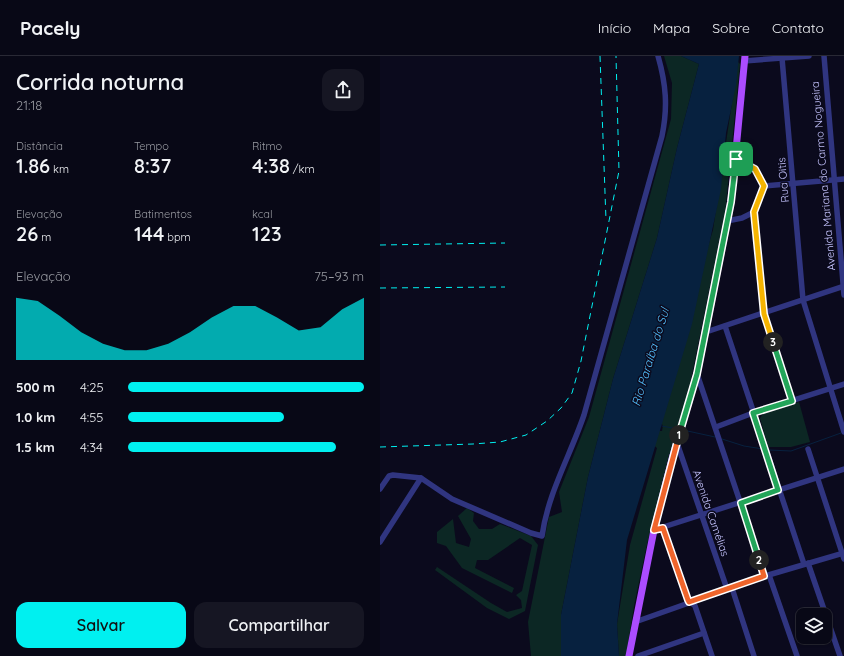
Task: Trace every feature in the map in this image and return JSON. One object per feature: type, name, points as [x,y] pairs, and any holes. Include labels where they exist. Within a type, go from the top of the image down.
[{"type":"main road","points":[[629,656],[654,530],[679,433],[697,374],[706,332],[727,222],[736,159],[745,59]]},
{"type":"street","points":[[380,490],[389,476],[393,475],[421,478],[452,499],[531,533],[542,536],[551,495],[575,441],[584,415],[662,136],[666,117],[667,100],[664,77],[658,56]]},
{"type":"street","points":[[745,59],[808,56]]},
{"type":"street","name":"Avenida Mariana do Carmo Nogueira","points":[[824,56],[844,295]]},
{"type":"street","name":"Rua Oitis","points":[[782,58],[803,300],[844,432]]},
{"type":"street","points":[[736,159],[755,169],[764,186],[754,212],[764,314],[792,401]]},
{"type":"street","points":[[764,186],[844,179]]},
{"type":"street","points":[[727,222],[742,218],[754,212]]},
{"type":"street","points":[[706,332],[843,287]]},
{"type":"street","points":[[725,326],[778,490],[840,656]]},
{"type":"street","points":[[697,374],[741,503],[797,656]]},
{"type":"street","points":[[716,427],[753,413],[844,384]]},
{"type":"street","name":"Avenida Camélias","points":[[677,442],[702,516],[754,656]]},
{"type":"street","points":[[635,622],[767,575],[806,563],[843,555],[808,449]]},
{"type":"street","points":[[654,530],[702,516],[844,468]]},
{"type":"street","points":[[380,542],[421,478]]},
{"type":"street","points":[[663,528],[689,602],[696,606],[712,656]]},
{"type":"street","points":[[638,656],[704,633]]},
{"type":"green space","points":[[664,56],[681,56],[699,64],[677,148],[657,238],[613,379],[588,477],[561,615],[561,656],[531,656],[528,622],[549,517],[562,512],[559,492],[589,417],[671,119],[672,83]]},
{"type":"green space","points":[[738,62],[740,64],[725,213],[690,384],[647,544],[634,606],[626,656],[619,656],[617,624],[630,545],[657,448],[649,441],[651,431],[662,431],[663,425],[655,421],[713,230]]},
{"type":"green space","points":[[799,402],[810,442],[791,447],[768,447],[760,418],[763,414]]},
{"type":"green space","points":[[467,508],[474,513],[473,521],[479,529],[492,529],[500,524],[531,536],[538,545],[525,611],[509,619],[487,608],[435,570],[437,567],[507,612],[522,608],[521,600],[516,595],[522,591],[532,545],[520,538],[488,560],[477,560],[475,568],[514,588],[512,593],[462,568],[446,546],[437,543],[437,532],[453,519],[456,543],[469,547],[471,539],[458,516]]},
{"type":"water","name":"Rio Paraíba do Sul","points":[[681,56],[739,56],[736,85],[726,133],[721,189],[692,324],[627,540],[617,624],[619,656],[561,656],[561,615],[588,477],[613,379],[657,238],[677,148],[699,64]]},
{"type":"waterway","points":[[662,426],[678,429]]},
{"type":"waterway","points":[[683,430],[715,437]]},
{"type":"waterway","points":[[769,450],[791,451],[841,433]]},
{"type":"waterway","points":[[722,439],[744,446],[763,449]]},
{"type":"railway","points":[[600,56],[606,220]]},
{"type":"railway","points":[[380,447],[500,442],[526,435],[547,421],[561,408],[572,393],[581,361],[619,171],[616,56]]},
{"type":"railway","points":[[380,245],[505,243]]},
{"type":"railway","points":[[380,288],[505,287]]},
{"type":"route","points":[[736,159],[745,162],[755,169],[764,186],[760,200],[754,212],[764,314],[792,401],[753,413],[778,490],[741,503],[764,576],[689,602],[663,528],[654,530],[672,459],[697,374],[731,202],[736,159]]}]
